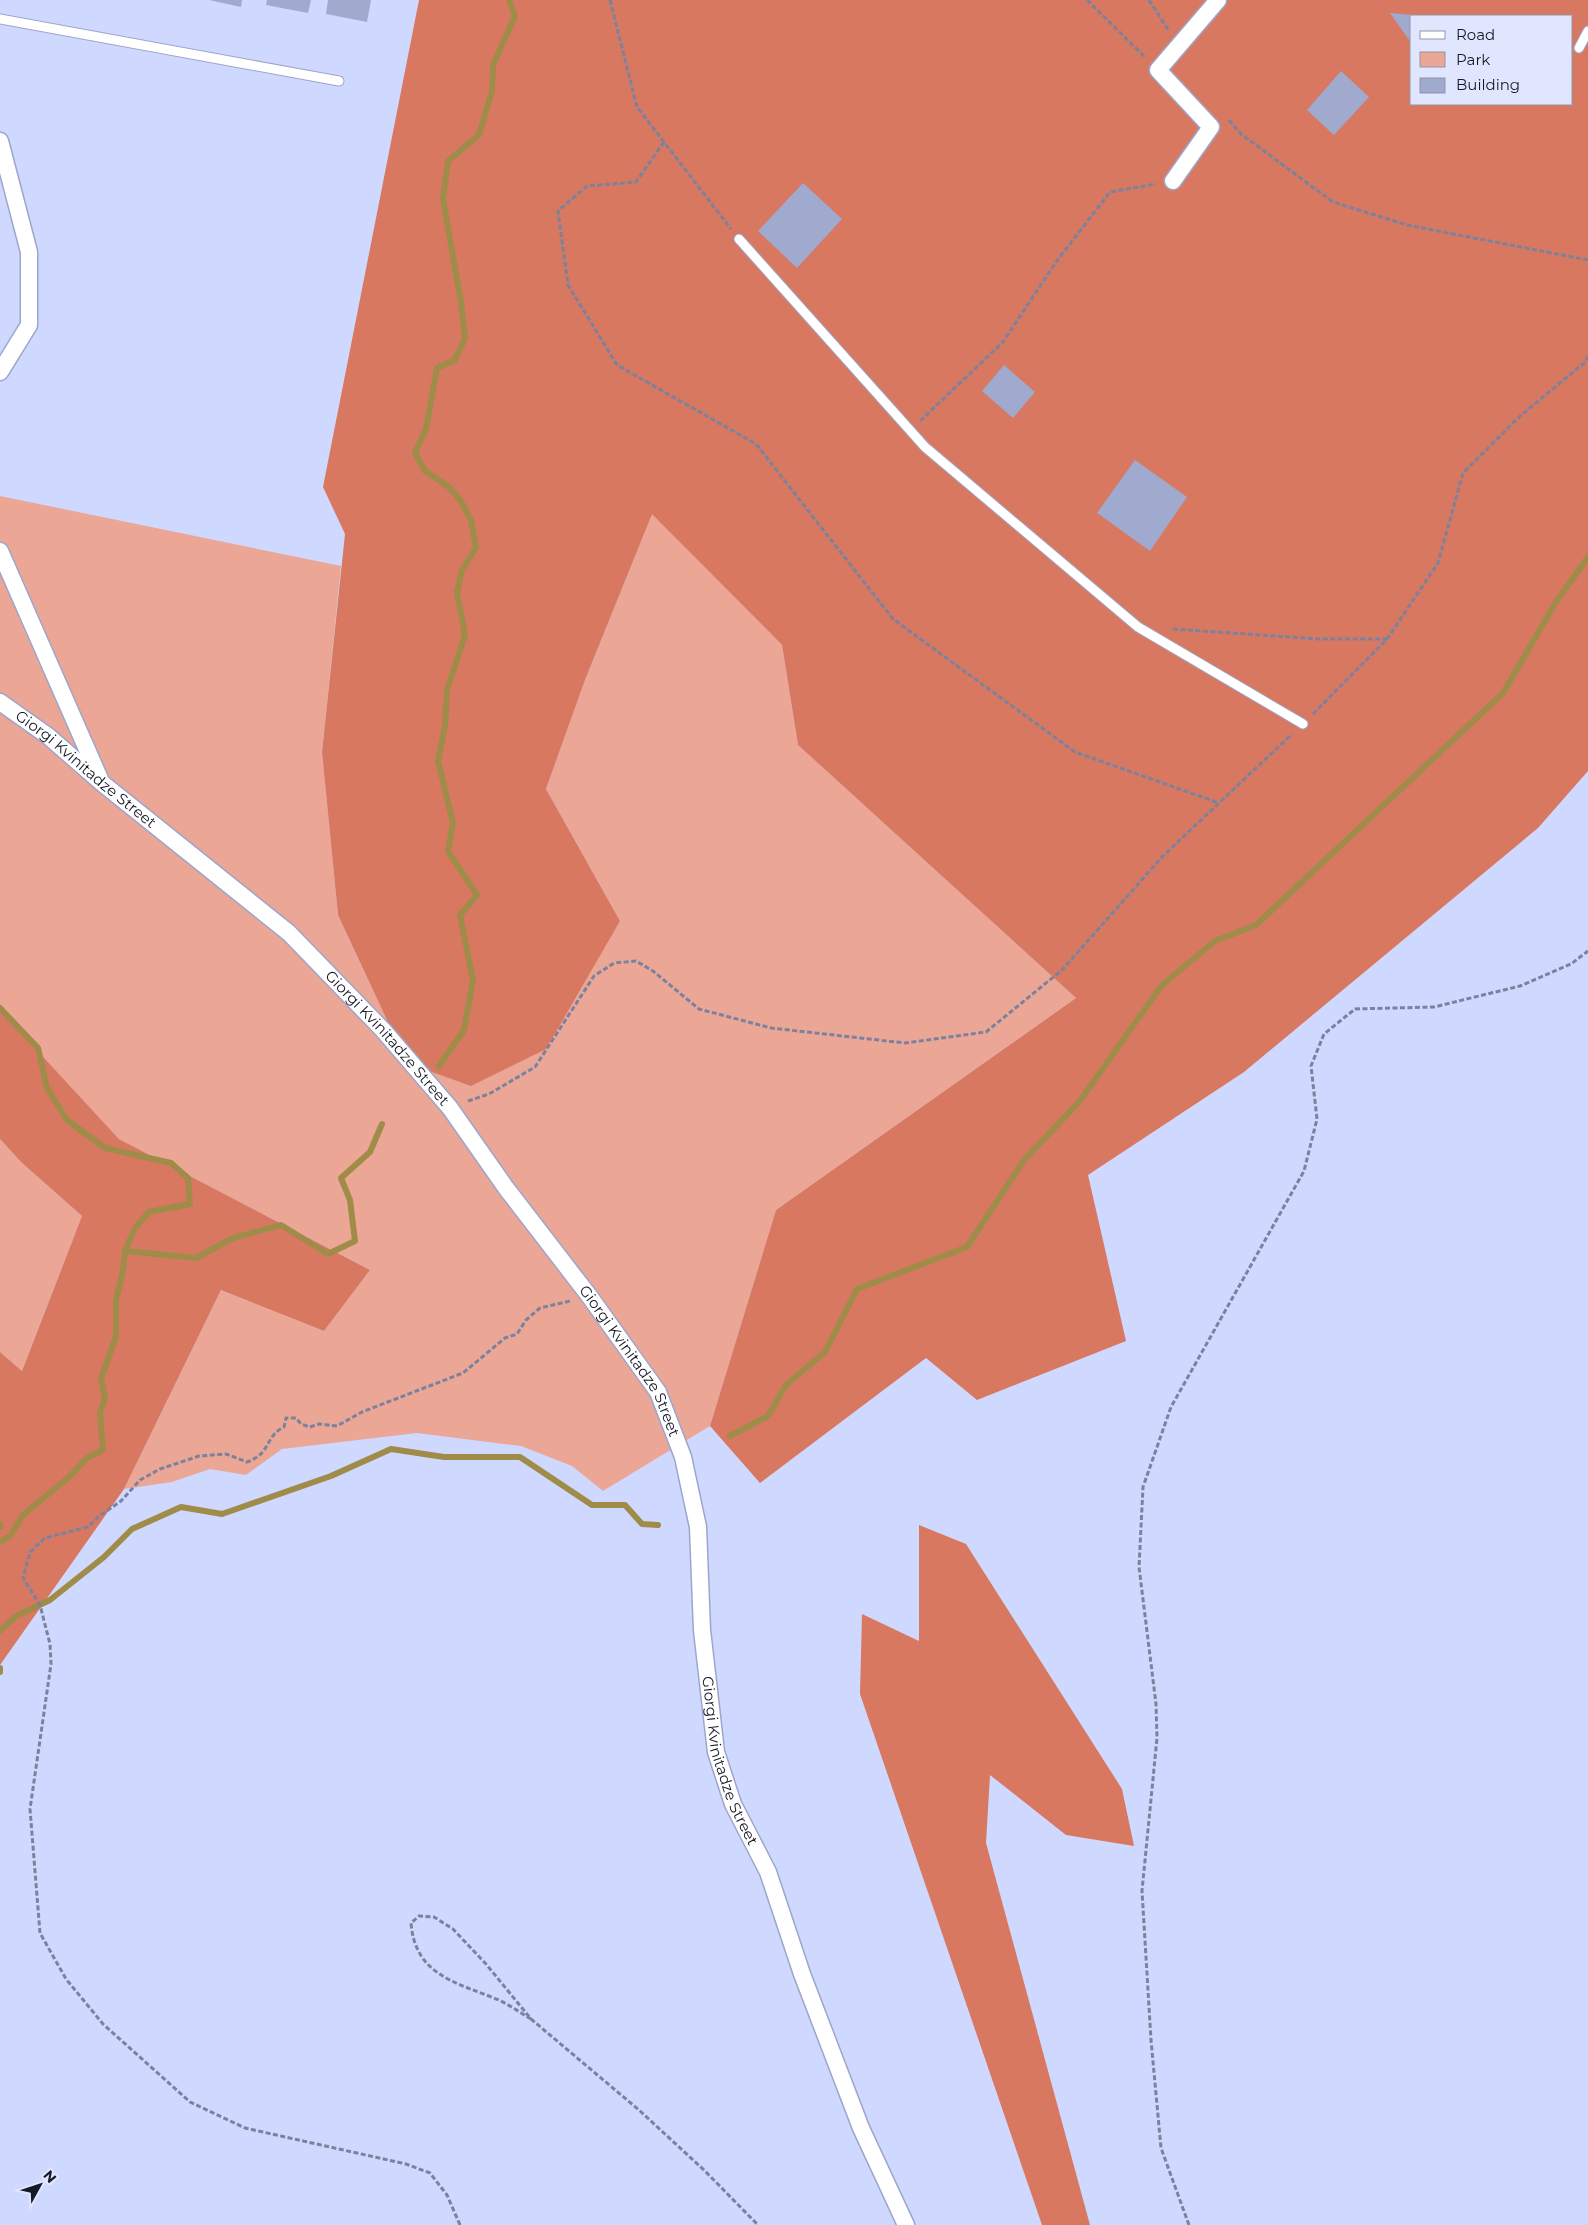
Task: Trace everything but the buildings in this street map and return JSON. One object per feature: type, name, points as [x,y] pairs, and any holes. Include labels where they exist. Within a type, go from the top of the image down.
[{"type":"street","points":[[1173,181],[1211,127],[1158,70],[1218,0]]},
{"type":"street","points":[[0,141],[29,252],[29,325],[0,372]]},
{"type":"street","points":[[0,551],[102,783]]},
{"type":"street","name":"Giorgi Kvinitadze Street","points":[[0,702],[48,736],[102,783],[289,933],[383,1030],[450,1108],[506,1188],[590,1297],[658,1392],[683,1457],[698,1527],[702,1630],[716,1752],[733,1804],[768,1872],[802,1974],[861,2128],[906,2225]]},
{"type":"lane","points":[[0,19],[340,81]]},
{"type":"lane","points":[[1579,48],[1588,31]]},
{"type":"lane","points":[[739,239],[925,447],[1138,627],[1303,724]]},
{"type":"path","points":[[610,0],[637,107],[739,239]]},
{"type":"path","points":[[1087,0],[1158,70]]},
{"type":"path","points":[[1149,0],[1179,46]]},
{"type":"path","points":[[1229,119],[1241,134],[1333,202],[1407,225],[1588,260]]},
{"type":"path","points":[[664,142],[636,182],[587,186],[558,211],[568,284],[617,365],[756,444],[894,619],[1075,752],[1219,803]]},
{"type":"path","points":[[910,430],[1003,342],[1056,262],[1110,192],[1173,181]]},
{"type":"path","points":[[450,1108],[489,1094],[535,1067],[594,976],[614,963],[636,961],[653,971],[699,1009],[771,1028],[905,1043],[986,1032],[1062,970],[1163,856],[1303,724],[1387,639],[1438,562],[1463,473],[1519,417],[1584,363],[1588,356]]},
{"type":"path","points":[[1138,627],[1319,639],[1387,639]]},
{"type":"path","points":[[1189,2225],[1161,2148],[1151,2040],[1142,1891],[1157,1729],[1156,1704],[1139,1567],[1143,1488],[1171,1407],[1304,1171],[1317,1119],[1311,1066],[1324,1034],[1355,1009],[1434,1007],[1520,986],[1571,964],[1588,952]]},
{"type":"path","points":[[460,2225],[447,2195],[430,2173],[406,2164],[246,2128],[190,2102],[103,2024],[66,1979],[40,1933],[30,1809],[51,1664],[50,1644],[40,1605],[22,1578],[30,1552],[45,1538],[88,1527],[98,1516],[121,1501],[140,1480],[160,1469],[199,1456],[226,1454],[247,1462],[260,1458],[276,1431],[284,1427],[286,1418],[296,1418],[301,1424],[310,1426],[319,1424],[337,1426],[362,1412],[463,1373],[505,1338],[517,1334],[526,1320],[540,1308],[590,1297]]},
{"type":"path","points":[[531,2019],[486,1964],[453,1929],[434,1917],[419,1916],[411,1923],[412,1940],[429,1967],[446,1980],[496,1999],[531,2019],[639,2110],[704,2170],[758,2225]]},
{"type":"green space","points":[[0,496],[341,566],[322,752],[338,915],[407,1063],[620,921],[546,789],[585,680],[652,513],[782,645],[798,745],[1076,998],[776,1210],[710,1426],[603,1491],[572,1466],[521,1446],[417,1433],[282,1449],[246,1475],[210,1469],[172,1482],[124,1489],[221,1290],[324,1331],[370,1270],[119,1139],[0,1010]]},
{"type":"green space","points":[[0,1139],[21,1162],[82,1216],[22,1371],[0,1352]]},
{"type":"shaded area","points":[[419,0],[1588,0],[1588,771],[1538,828],[1244,1072],[1088,1175],[1126,1341],[977,1400],[926,1358],[760,1483],[710,1426],[776,1210],[1076,998],[798,745],[782,645],[652,514],[585,680],[546,789],[620,921],[546,1049],[471,1086],[407,1063],[338,915],[322,752],[345,534],[323,487]]},
{"type":"shaded area","points":[[0,1010],[119,1139],[370,1270],[324,1331],[221,1290],[124,1489],[0,1665],[0,1352],[22,1371],[82,1216],[21,1162],[0,1139]]},
{"type":"shaded area","points":[[919,1525],[966,1544],[1122,1789],[1134,1846],[1066,1835],[990,1775],[986,1843],[1090,2225],[1042,2225],[860,1694],[862,1614],[919,1641]]},
{"type":"waterway","points":[[439,1066],[464,1030],[473,980],[460,915],[477,895],[448,851],[453,823],[438,761],[445,726],[447,690],[465,635],[457,593],[462,570],[476,548],[471,520],[460,500],[449,487],[425,471],[415,453],[426,429],[437,368],[455,360],[465,338],[461,302],[443,199],[448,161],[479,135],[492,91],[493,65],[515,16],[509,0]]},
{"type":"waterway","points":[[730,1436],[768,1416],[786,1385],[825,1352],[857,1289],[967,1247],[1024,1160],[1079,1102],[1162,985],[1215,941],[1256,925],[1503,693],[1556,602],[1588,557]]},
{"type":"waterway","points":[[0,1008],[38,1048],[47,1088],[67,1120],[105,1148],[171,1163],[188,1178],[190,1204],[149,1212],[135,1228],[125,1251],[123,1271],[116,1300],[116,1336],[101,1379],[105,1398],[100,1413],[103,1450],[87,1458],[69,1477],[23,1515],[10,1536],[0,1542]]},
{"type":"waterway","points":[[125,1251],[196,1258],[233,1238],[281,1225],[328,1254],[355,1241],[350,1200],[341,1178],[370,1152],[382,1124]]},
{"type":"waterway","points":[[0,1631],[16,1616],[50,1600],[104,1557],[132,1529],[181,1507],[222,1514],[331,1476],[391,1449],[444,1457],[520,1457],[592,1505],[625,1505],[642,1524],[658,1525]]}]
